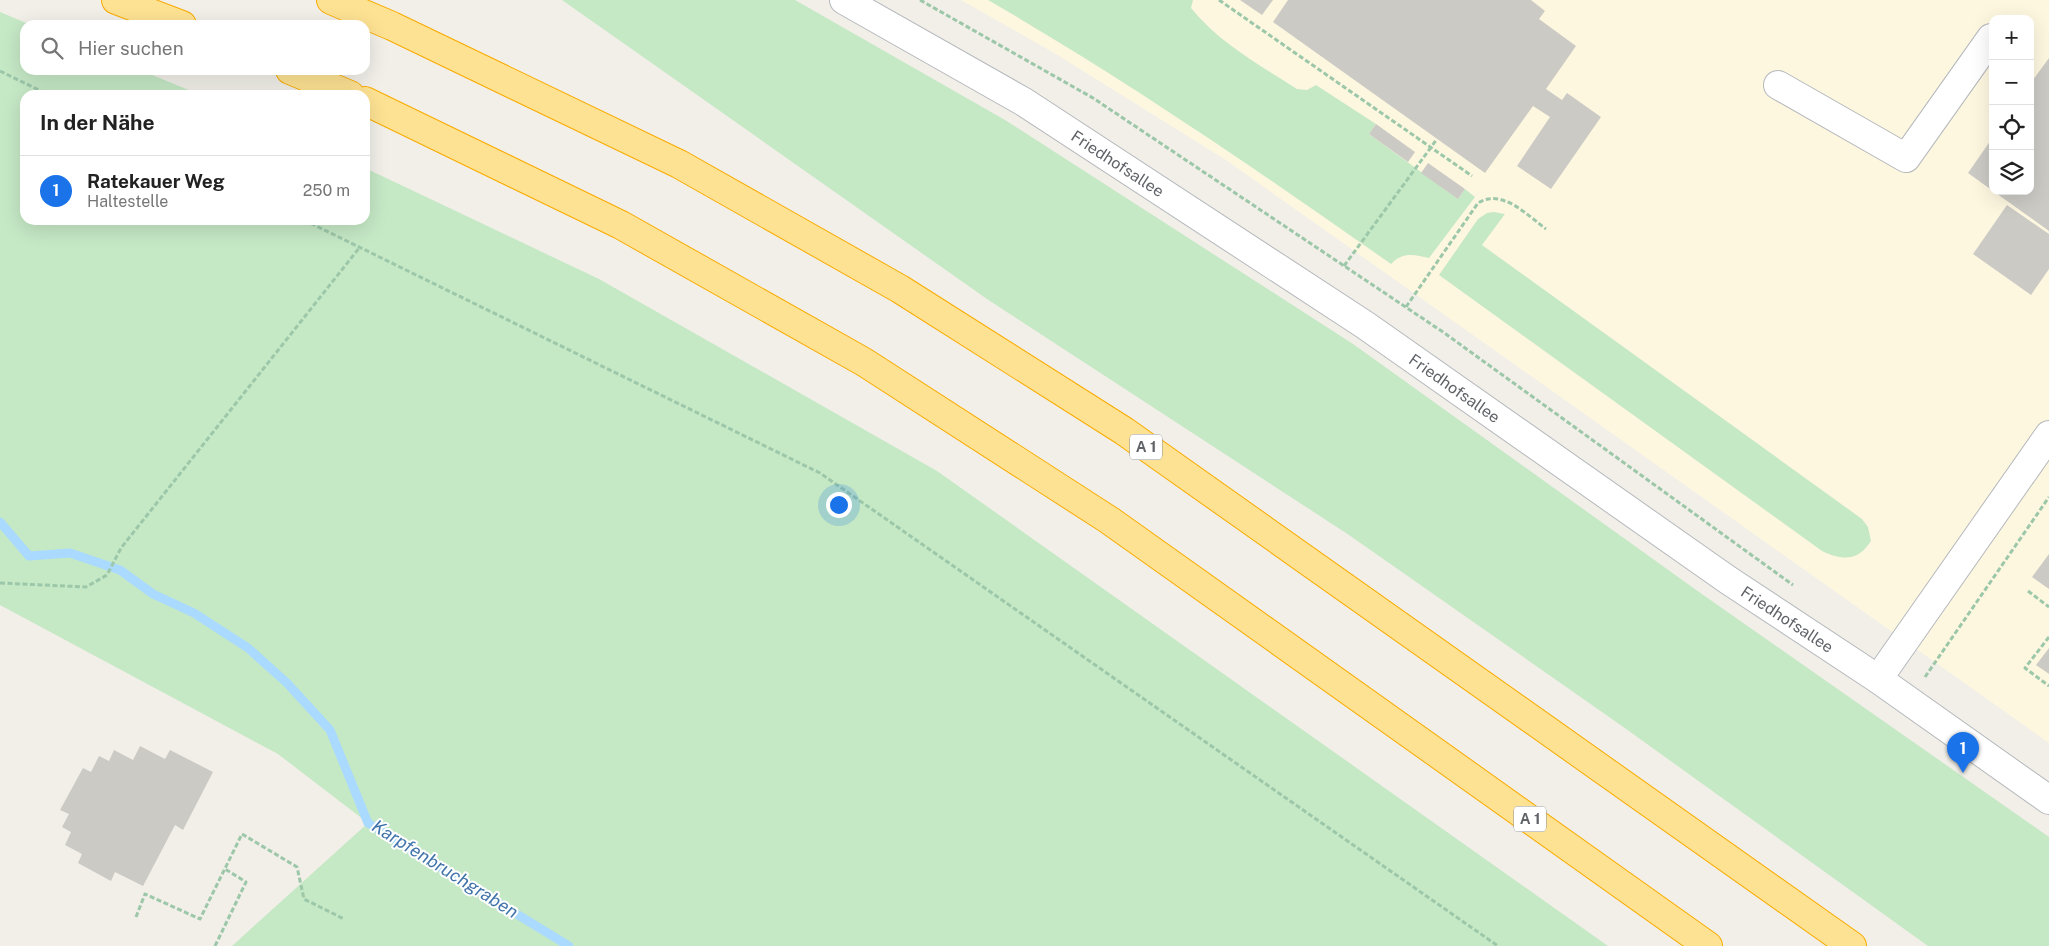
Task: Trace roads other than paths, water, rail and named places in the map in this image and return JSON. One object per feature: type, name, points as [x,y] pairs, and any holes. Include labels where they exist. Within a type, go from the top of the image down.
[{"type":"highway","points":[[116,0],[169,20]]},
{"type":"highway","name":"A 1","points":[[331,0],[392,26],[679,164],[900,289],[1124,431],[1852,946]]},
{"type":"highway","points":[[302,75],[338,90]]},
{"type":"highway","name":"A 1","points":[[370,103],[621,225],[864,362],[1110,520],[1708,946]]},
{"type":"street","name":"Friedhofsallee","points":[[844,0],[1024,102],[1357,319],[1728,580],[1878,679],[2049,800]]},
{"type":"street","points":[[1778,85],[1906,158],[1989,41]]},
{"type":"street","points":[[1878,679],[2049,435]]},
{"type":"waterway","name":"Karpfenbruchgraben","points":[[0,522],[29,556],[70,553],[120,570],[153,594],[194,613],[248,648],[287,683],[330,730],[368,823],[569,946]]},
{"type":"place","name":"Ratekauer Weg","points":[[1963,773]]}]
